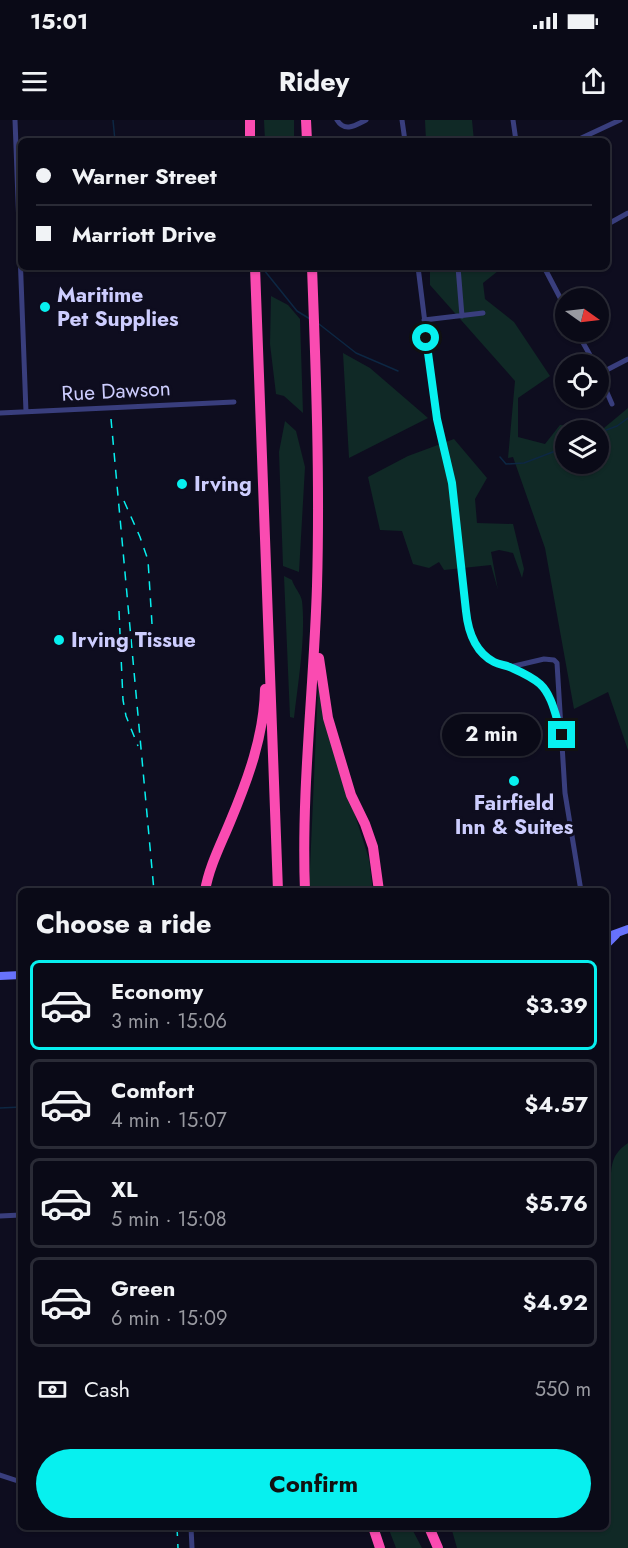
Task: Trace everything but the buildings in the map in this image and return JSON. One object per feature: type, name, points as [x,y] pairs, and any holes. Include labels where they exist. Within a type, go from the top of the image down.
[{"type":"highway","points":[[250,120],[250,138]]},
{"type":"highway","points":[[306,120],[307,138]]},
{"type":"highway","points":[[255,270],[278,888]]},
{"type":"highway","points":[[312,270],[317,395],[317,585],[320,669],[328,718],[351,795],[365,824],[386,888]]},
{"type":"highway","points":[[205,888],[252,764],[261,729],[265,693],[267,571]]},
{"type":"highway","points":[[305,888],[303,842],[317,585]]},
{"type":"highway","points":[[376,862],[380,888]]},
{"type":"highway","points":[[374,1530],[380,1548]]},
{"type":"highway","points":[[430,1530],[438,1548]]},
{"type":"main road","points":[[609,936],[628,929]]},
{"type":"main road","points":[[609,942],[617,934]]},
{"type":"main road","points":[[0,976],[18,975]]},
{"type":"street","points":[[15,120],[18,200]]},
{"type":"street","points":[[337,120],[345,127],[366,120]]},
{"type":"street","points":[[402,120],[405,138]]},
{"type":"street","points":[[513,120],[516,138]]},
{"type":"street","points":[[581,138],[620,120]]},
{"type":"street","points":[[610,223],[628,213]]},
{"type":"street","points":[[21,270],[26,412]]},
{"type":"street","points":[[418,270],[430,375],[437,419],[452,483],[470,632],[474,641],[494,662],[510,667],[541,685],[549,697],[562,735]]},
{"type":"street","points":[[458,270],[462,316]]},
{"type":"street","points":[[546,270],[555,288]]},
{"type":"street","points":[[424,320],[483,314]]},
{"type":"street","points":[[609,368],[628,359]]},
{"type":"street","points":[[609,397],[612,404]]},
{"type":"street","name":"Rue Dawson","points":[[0,413],[234,402]]},
{"type":"street","points":[[510,667],[544,659],[554,660],[557,663],[565,793],[581,888]]},
{"type":"street","points":[[0,1216],[18,1215]]},
{"type":"street","points":[[0,1475],[18,1481]]},
{"type":"street","points":[[191,1530],[192,1548]]},
{"type":"green space","points":[[264,120],[294,120],[294,138],[265,138]]},
{"type":"green space","points":[[425,120],[472,120],[474,138],[426,138]]},
{"type":"green space","points":[[430,270],[499,270],[483,283],[485,299],[514,322],[550,376],[518,398],[518,437],[545,444],[555,431],[555,474],[609,474],[609,424],[628,408],[628,750],[608,692],[574,709],[545,548],[513,457],[508,458],[515,381],[430,285]]},
{"type":"green space","points":[[271,296],[288,305],[300,319],[303,413],[284,396],[276,394],[270,344]]},
{"type":"green space","points":[[343,353],[370,368],[428,418],[349,458]]},
{"type":"green space","points":[[285,421],[296,431],[305,467],[299,572],[283,566],[279,452]]},
{"type":"green space","points":[[454,439],[487,478],[475,499],[477,523],[513,524],[524,569],[522,578],[513,553],[499,550],[491,552],[498,590],[491,565],[444,570],[439,562],[429,568],[413,564],[402,531],[380,530],[368,477],[408,456]]},
{"type":"green space","points":[[284,576],[292,580],[300,596],[303,615],[294,718],[290,717]]},
{"type":"green space","points":[[318,687],[340,768],[369,859],[373,888],[309,888]]},
{"type":"green space","points":[[628,1143],[628,1548],[457,1548],[452,1530],[609,1530],[609,1193],[614,1159],[621,1148]]},
{"type":"green space","points":[[389,1530],[413,1530],[422,1548],[396,1548]]},
{"type":"waterway","points":[[113,120],[115,138]]},
{"type":"waterway","points":[[264,270],[297,311],[310,319]]},
{"type":"waterway","points":[[319,324],[356,353],[398,371]]},
{"type":"waterway","points":[[609,429],[628,418]]},
{"type":"waterway","points":[[500,457],[506,464],[524,463],[555,451]]},
{"type":"waterway","points":[[0,1108],[18,1107]]},
{"type":"railway","points":[[111,419],[154,888]]},
{"type":"railway","points":[[124,501],[148,560],[152,624]]},
{"type":"railway","points":[[119,611],[123,700],[126,716],[138,746]]},
{"type":"railway","points":[[177,1530],[178,1548]]},
{"type":"place","name":"Maritime Pet Supplies","points":[[45,307]]},
{"type":"place","name":"Irving","points":[[182,484]]},
{"type":"place","name":"Irving Tissue","points":[[59,640]]},
{"type":"place","name":"Fairfield Inn & Suites","points":[[514,781]]},
{"type":"route","points":[[426,338],[437,419],[452,483],[470,632],[474,641],[494,662],[510,667],[541,685],[549,697],[562,735]]}]
